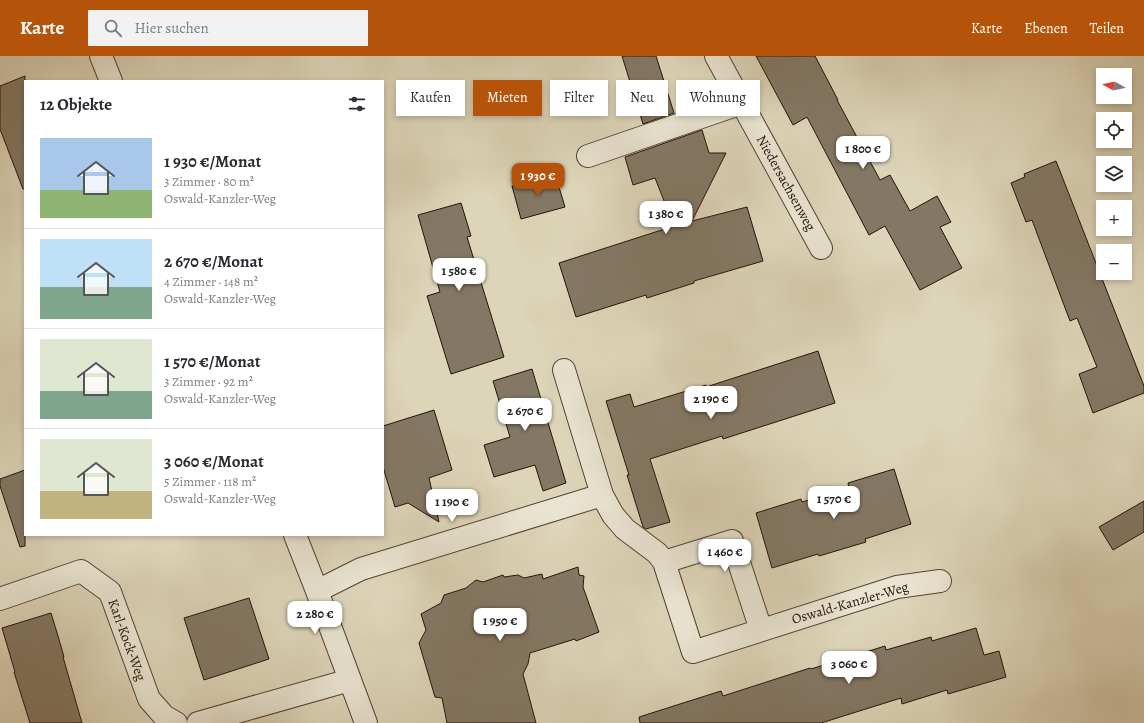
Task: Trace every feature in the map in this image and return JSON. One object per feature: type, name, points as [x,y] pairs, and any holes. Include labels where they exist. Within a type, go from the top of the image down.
[{"type":"street","points":[[101,56],[111,80]]},
{"type":"street","name":"Niedersachsenweg","points":[[716,56],[729,80]]},
{"type":"street","points":[[588,156],[704,116]]},
{"type":"street","name":"Niedersachsenweg","points":[[749,116],[821,248]]},
{"type":"street","name":"Oswald-Kanzler-Weg","points":[[564,370],[602,494],[613,515],[625,529],[657,553],[664,562],[693,652],[897,587],[940,581]]},
{"type":"street","points":[[317,591],[361,569],[602,494]]},
{"type":"street","points":[[295,536],[366,723]]},
{"type":"street","points":[[664,562],[732,541],[761,630]]},
{"type":"street","name":"Karl-Kock-Weg","points":[[0,599],[81,571],[110,592],[149,699],[164,716],[176,723]]},
{"type":"street","points":[[198,723],[350,680]]},
{"type":"building","points":[[622,56],[656,56],[664,80],[629,80]]},
{"type":"building","points":[[756,56],[815,56],[880,180],[890,175],[910,211],[937,196],[951,222],[940,227],[962,268],[920,290],[885,226],[869,235],[807,117],[793,125]]},
{"type":"building","points":[[25,76],[24,189],[0,129],[0,86]]},
{"type":"building","points":[[668,94],[674,113],[668,115]]},
{"type":"building","points":[[641,116],[666,116],[643,124]]},
{"type":"building","points":[[702,130],[709,153],[726,153],[692,221],[747,207],[763,261],[694,281],[694,283],[647,298],[646,295],[576,317],[559,263],[674,226],[655,178],[633,185],[625,157]]},
{"type":"building","points":[[1056,161],[1096,263],[1096,280],[1103,280],[1144,386],[1144,393],[1093,413],[1079,374],[1097,367],[1077,318],[1070,321],[1032,220],[1026,222],[1011,183],[1025,177],[1024,174]]},
{"type":"building","points":[[555,174],[565,207],[521,219],[512,186]]},
{"type":"building","points":[[461,203],[471,236],[467,237],[504,357],[451,374],[427,296],[440,292],[418,215]]},
{"type":"building","points":[[818,351],[835,403],[723,439],[722,436],[650,459],[670,522],[646,529],[643,527],[627,475],[629,475],[606,401],[630,394],[634,407],[706,385],[706,387]]},
{"type":"building","points":[[532,369],[566,483],[543,491],[535,465],[494,477],[484,445],[510,437],[493,381]]},
{"type":"building","points":[[434,410],[452,470],[429,478],[439,522],[408,503],[395,507],[384,470],[384,426]]},
{"type":"building","points":[[894,469],[911,524],[865,539],[866,542],[819,556],[818,554],[772,568],[756,513],[801,499],[802,502],[849,488],[848,483]]},
{"type":"building","points":[[24,470],[25,546],[20,547],[0,486],[0,479]]},
{"type":"building","points":[[1144,501],[1144,532],[1113,550],[1099,527]]},
{"type":"building","points":[[578,567],[579,575],[584,576],[583,587],[599,632],[576,641],[575,639],[530,653],[528,664],[523,674],[536,723],[447,723],[442,698],[435,697],[419,643],[426,630],[421,614],[441,603],[444,595],[466,588],[476,580],[483,582],[503,575],[504,577],[518,575],[524,578],[542,574],[543,579]]},
{"type":"building","points":[[249,598],[269,659],[204,680],[184,618]]},
{"type":"building","points":[[51,613],[82,723],[30,723],[14,672],[2,628]]},
{"type":"building","points":[[976,628],[984,655],[999,651],[1006,677],[948,694],[947,690],[902,704],[901,698],[821,723],[640,723],[639,717],[721,691],[723,696],[885,646],[886,650],[931,637],[932,641]]}]
